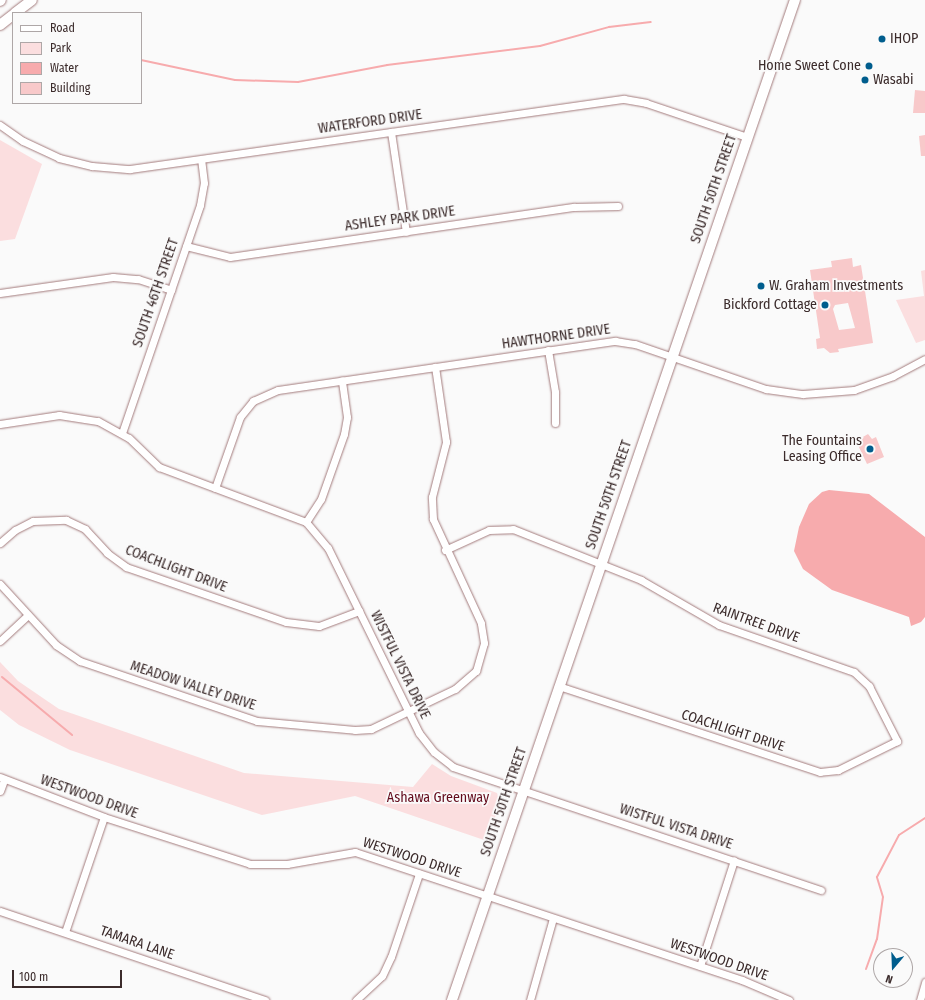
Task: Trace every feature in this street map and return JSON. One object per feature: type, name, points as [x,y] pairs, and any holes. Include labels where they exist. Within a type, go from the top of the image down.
[{"type":"main road","points":[[17,12],[32,0]]},
{"type":"main road","name":"SOUTH 50TH STREET","points":[[452,1000],[558,686],[794,0]]},
{"type":"main road","points":[[0,25],[12,16]]},
{"type":"street","name":"WATERFORD DRIVE","points":[[0,125],[46,152],[92,166],[130,169],[624,99],[646,103],[747,137]]},
{"type":"street","points":[[391,132],[406,232]]},
{"type":"street","name":"SOUTH 46TH STREET","points":[[122,433],[203,195],[201,160]]},
{"type":"street","name":"ASHLEY PARK DRIVE","points":[[186,246],[230,257],[578,206],[618,206]]},
{"type":"street","points":[[0,293],[113,277],[138,279],[171,290]]},
{"type":"street","name":"HAWTHORNE DRIVE","points":[[216,488],[240,417],[252,402],[270,392],[342,380],[615,341],[671,357],[766,389],[803,394],[854,390],[908,369],[925,359]]},
{"type":"street","points":[[548,350],[555,392],[555,423]]},
{"type":"street","name":"MEADOW VALLEY DRIVE","points":[[0,584],[56,645],[80,661],[257,721],[362,730],[408,712],[463,684],[476,671],[483,653],[481,623],[436,530],[432,508],[446,446],[435,367]]},
{"type":"street","points":[[306,522],[324,493],[345,429],[342,380]]},
{"type":"street","name":"WISTFUL VISTA DRIVE","points":[[0,424],[73,416],[98,421],[122,433],[159,467],[306,522],[328,548],[408,712],[426,744],[443,760],[465,771],[821,890]]},
{"type":"street","name":"COACHLIGHT DRIVE","points":[[0,543],[15,530],[33,521],[66,520],[85,529],[107,553],[126,567],[286,622],[319,626],[359,611]]},
{"type":"street","name":"RAINTREE DRIVE","points":[[445,550],[489,530],[513,529],[600,565],[657,586],[692,611],[719,625],[854,672],[872,690],[897,741]]},
{"type":"street","points":[[0,641],[28,615]]},
{"type":"street","name":"COACHLIGHT DRIVE","points":[[558,686],[816,771],[838,770],[897,741]]},
{"type":"street","points":[[0,791],[2,778]]},
{"type":"street","name":"WESTWOOD DRIVE","points":[[2,778],[104,817],[250,864],[287,864],[355,852],[487,897],[700,966],[764,988],[789,1000]]},
{"type":"street","points":[[65,932],[104,817]]},
{"type":"street","points":[[700,966],[734,860]]},
{"type":"street","points":[[356,1000],[382,976],[391,957],[419,874]]},
{"type":"street","name":"TAMARA LANE","points":[[0,911],[265,1000]]},
{"type":"street","points":[[530,1000],[553,918]]},
{"type":"street","points":[[920,1000],[925,982]]},
{"type":"green space","points":[[0,140],[42,164],[15,239],[0,241]]},
{"type":"green space","points":[[925,270],[925,340],[916,343],[896,300],[924,296],[921,271]]},
{"type":"green space","name":"Ashawa Greenway","points":[[0,662],[18,681],[59,709],[244,773],[413,787],[432,764],[451,776],[497,793],[500,803],[487,841],[355,796],[262,815],[70,750],[19,725],[0,710]]},
{"type":"water","points":[[829,490],[869,494],[925,537],[925,617],[921,622],[911,626],[909,617],[832,590],[803,569],[794,551],[799,527],[809,504],[822,492]]},
{"type":"building","points":[[915,90],[925,91],[925,113],[913,113]]},
{"type":"building","points":[[925,135],[925,156],[921,156],[919,136]]},
{"type":"building","name":"Bickford Cottage","points":[[852,258],[853,267],[861,265],[873,343],[838,349],[839,352],[830,353],[824,348],[817,349],[816,339],[820,338],[810,270],[832,267],[831,261]],"holes":[[[848,303],[855,328],[839,330],[833,309],[835,305]]]},
{"type":"building","name":"The Fountains Leasing Office","points":[[868,434],[872,439],[876,437],[884,457],[867,464],[856,441]]},
{"type":"waterway","points":[[142,60],[235,80],[298,82],[387,65],[540,46],[609,27],[651,22]]},
{"type":"waterway","points":[[2,677],[72,735]]},
{"type":"waterway","points":[[866,969],[877,939],[883,897],[877,877],[899,835],[925,818]]},
{"type":"place","name":"IHOP","points":[[882,39]]},
{"type":"place","name":"Home Sweet Cone","points":[[869,66]]},
{"type":"place","name":"Wasabi","points":[[865,80]]},
{"type":"place","name":"W. Graham Investments","points":[[761,286]]},
{"type":"place","name":"Bickford Cottage","points":[[825,305]]},
{"type":"place","name":"The Fountains Leasing Office","points":[[870,449]]}]
